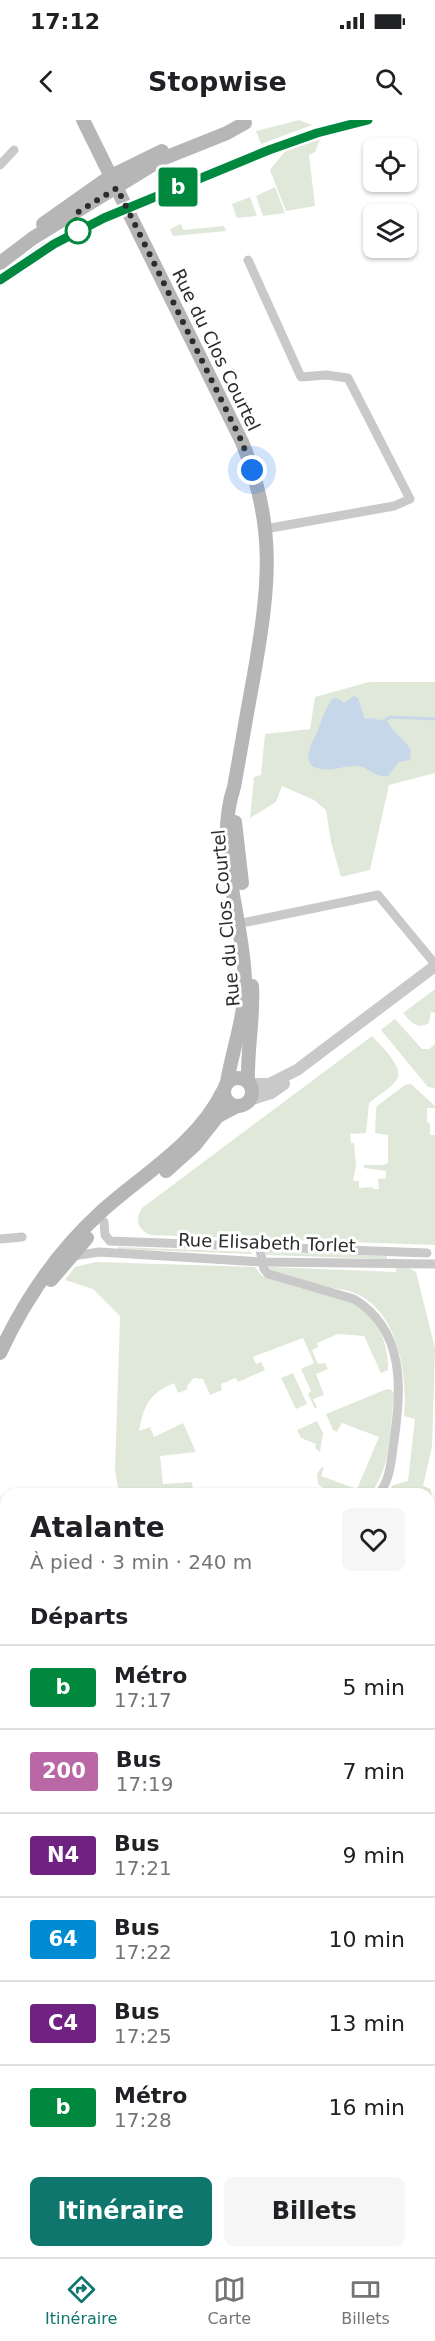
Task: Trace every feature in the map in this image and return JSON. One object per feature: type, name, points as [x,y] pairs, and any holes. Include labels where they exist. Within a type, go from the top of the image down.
[{"type":"main road","name":"Rue du Clos Courtel","points":[[16,1324],[33,1292],[58,1255],[112,1203],[179,1148],[216,1106],[225,1086],[239,1032],[245,982],[227,841],[228,806],[234,787],[266,600],[265,529],[254,477],[242,442],[83,120]]},
{"type":"main road","points":[[0,263],[114,182],[250,121]]},
{"type":"main road","name":"Rue du Clos Courtel","points":[[234,787],[236,833],[247,922],[253,1013],[248,1047],[249,1083]]},
{"type":"main road","points":[[0,1353],[16,1324],[88,1236],[180,1160],[218,1116],[243,1103],[252,1092],[249,1083],[235,1077],[225,1086],[227,1102],[243,1103]]},
{"type":"street","points":[[0,165],[14,150]]},
{"type":"street","points":[[248,260],[302,378],[326,375],[348,378],[410,499],[394,506],[265,529]]},
{"type":"street","points":[[243,1103],[271,1093],[285,1083],[297,1070],[435,965],[378,895],[247,922]]},
{"type":"street","points":[[249,1083],[269,1084],[297,1070]]},
{"type":"street","points":[[99,1252],[90,1246],[88,1236],[92,1226],[112,1203]]},
{"type":"street","points":[[104,1222],[105,1235],[110,1241]]},
{"type":"street","name":"Rue Elisabeth Torlet","points":[[73,1239],[88,1236],[110,1241],[427,1253]]},
{"type":"street","points":[[0,1239],[22,1237]]},
{"type":"street","points":[[259,1245],[264,1269],[272,1276],[354,1299],[384,1327],[391,1344],[399,1377],[399,1402],[389,1475],[382,1488]]},
{"type":"street","name":"Rue Elisabeth Torlet","points":[[70,1256],[99,1252],[262,1262],[435,1264]]},
{"type":"green space","points":[[299,120],[312,125],[261,144],[256,131]]},
{"type":"green space","points":[[320,139],[315,152],[309,155],[315,206],[286,211],[270,170],[287,149]]},
{"type":"green space","points":[[275,187],[285,213],[263,216],[256,196]]},
{"type":"green space","points":[[250,197],[257,216],[237,218],[232,204]]},
{"type":"green space","points":[[181,224],[183,230],[224,226],[226,231],[173,236],[170,229]]},
{"type":"green space","points":[[369,682],[435,682],[435,773],[389,785],[370,870],[341,877],[331,842],[326,810],[314,800],[282,786],[276,802],[250,818],[254,777],[261,775],[265,734],[310,729],[315,697]]},
{"type":"green space","points":[[435,989],[435,1013],[431,1012],[429,1023],[421,1026],[414,1024],[403,1013]]},
{"type":"green space","points":[[395,1019],[422,1049],[429,1049],[435,1044],[435,1088],[428,1087],[381,1030]]},
{"type":"green space","points":[[372,1036],[392,1058],[398,1071],[398,1077],[392,1085],[369,1103],[366,1133],[350,1134],[351,1143],[354,1143],[356,1166],[353,1181],[359,1181],[359,1188],[379,1189],[378,1179],[386,1178],[386,1171],[364,1168],[364,1165],[388,1163],[388,1135],[375,1133],[377,1106],[405,1085],[411,1084],[435,1106],[435,1108],[427,1108],[427,1122],[430,1123],[430,1135],[435,1135],[435,1245],[151,1235],[140,1227],[138,1216],[142,1208]]},
{"type":"green space","points":[[118,1247],[252,1252],[252,1254],[118,1249]]},
{"type":"green space","points":[[266,1252],[387,1256],[387,1259],[266,1255]]},
{"type":"green space","points":[[96,1262],[255,1267],[262,1276],[344,1300],[368,1313],[378,1327],[385,1344],[388,1370],[381,1373],[364,1336],[338,1334],[317,1343],[318,1347],[312,1350],[318,1364],[325,1363],[328,1369],[316,1374],[324,1395],[313,1399],[317,1407],[315,1409],[308,1394],[311,1391],[301,1369],[314,1363],[303,1338],[253,1357],[256,1364],[261,1362],[265,1370],[238,1382],[236,1378],[221,1384],[222,1390],[210,1395],[203,1379],[194,1378],[187,1386],[188,1389],[178,1393],[174,1383],[153,1396],[145,1408],[139,1431],[150,1427],[154,1437],[183,1423],[196,1452],[160,1456],[163,1484],[192,1482],[193,1488],[119,1488],[115,1470],[120,1316],[93,1289],[65,1280],[75,1267]]},
{"type":"green space","points":[[269,1267],[396,1272],[396,1268],[409,1268],[416,1272],[435,1348],[432,1447],[423,1486],[428,1488],[391,1488],[393,1485],[408,1481],[415,1419],[404,1416],[404,1382],[397,1345],[390,1327],[380,1312],[368,1300],[352,1292],[271,1271]]},
{"type":"green space","points":[[293,1373],[307,1404],[296,1409],[281,1378]]},
{"type":"green space","points":[[387,1389],[392,1390],[394,1394],[386,1460],[374,1488],[357,1488],[379,1437],[342,1423],[337,1432],[333,1430],[326,1414]]},
{"type":"green space","points":[[317,1421],[323,1433],[320,1452],[315,1448],[316,1444],[301,1438],[297,1430]]},
{"type":"green space","points":[[324,1467],[321,1476],[354,1488],[323,1488],[318,1484],[317,1474]]},
{"type":"water","points":[[354,696],[358,698],[365,719],[372,718],[388,722],[411,750],[410,760],[399,762],[388,776],[375,774],[358,766],[321,769],[310,763],[308,758],[311,745],[333,698],[344,703]]},
{"type":"waterway","points":[[4,271],[45,243]]},
{"type":"waterway","points":[[384,721],[391,717],[435,719]]},
{"type":"railway","points":[[241,162],[317,133],[368,120]]},
{"type":"railway","points":[[0,280],[83,230],[172,189]]},
{"type":"metro line","name":"b","points":[[0,280],[54,244],[104,218],[269,150],[317,133],[368,120]]},
{"type":"route","points":[[78,231],[75,214],[117,188],[242,442],[252,470]]}]
